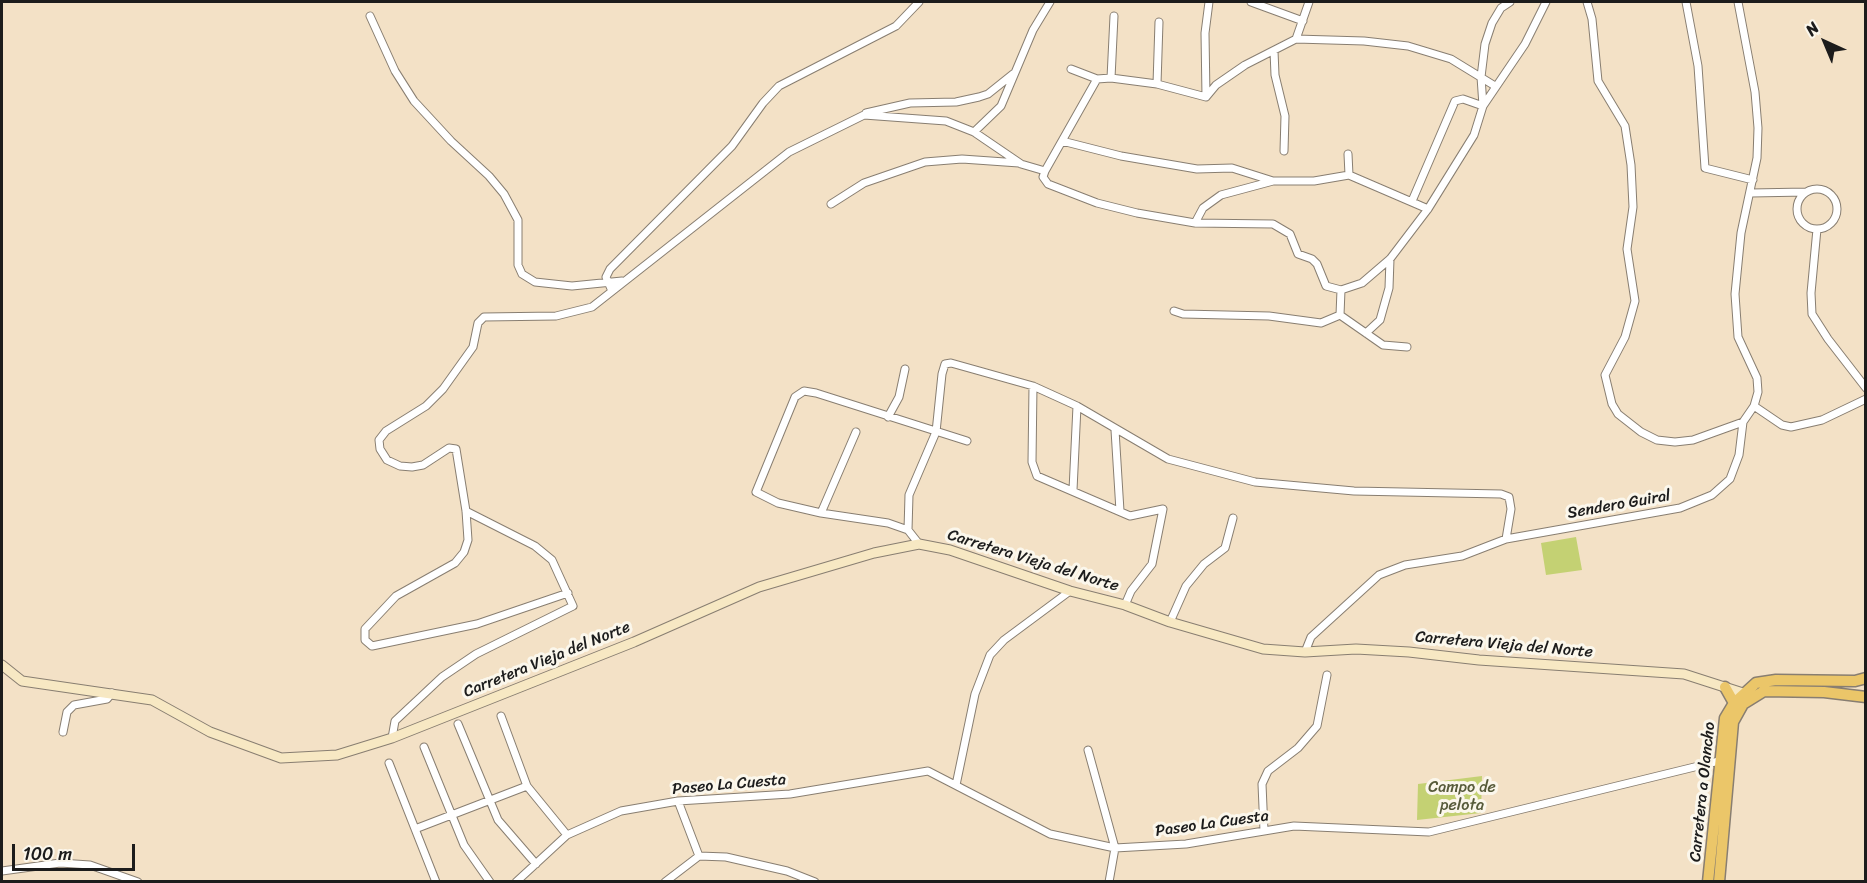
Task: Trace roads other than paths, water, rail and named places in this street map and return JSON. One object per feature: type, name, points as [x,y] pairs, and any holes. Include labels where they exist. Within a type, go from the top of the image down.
[{"type":"main road","name":"Carretera a Olancho","points":[[1719,882],[1725,718],[1734,703],[1756,683],[1776,680],[1855,681],[1866,678]]},
{"type":"main road","points":[[1725,687],[1734,703]]},
{"type":"main road","name":"Carretera a Olancho","points":[[1708,882],[1725,760],[1733,722],[1743,704],[1764,691],[1824,692],[1866,697]]},
{"type":"street","points":[[612,291],[606,277],[620,257],[732,146],[763,103],[779,86],[896,26],[920,2]]},
{"type":"street","points":[[974,132],[1001,106],[1033,30],[1050,2]]},
{"type":"street","points":[[1206,97],[1205,33],[1209,2]]},
{"type":"street","points":[[1251,2],[1303,21]]},
{"type":"street","points":[[1296,39],[1309,2]]},
{"type":"street","points":[[1483,106],[1481,77],[1485,45],[1492,23],[1501,8],[1510,2]]},
{"type":"street","points":[[1097,79],[1043,177],[1048,184],[1089,201],[1137,213],[1195,223],[1273,224],[1287,230],[1298,254],[1312,259],[1317,264],[1326,286],[1341,290],[1362,283],[1390,259],[1428,209],[1474,135],[1483,106],[1525,44],[1546,2]]},
{"type":"street","points":[[1587,2],[1592,19],[1598,81],[1621,117],[1631,165],[1633,207],[1627,249],[1635,301],[1625,337],[1605,375],[1612,404],[1618,414],[1641,432],[1658,440],[1675,442],[1693,440],[1743,422]]},
{"type":"street","points":[[1686,2],[1698,66],[1705,168],[1753,180]]},
{"type":"street","name":"Sendero Guiral","points":[[1305,652],[1311,637],[1379,575],[1405,566],[1462,556],[1506,539],[1659,513],[1712,495],[1730,479],[1739,455],[1743,422],[1754,406],[1758,392],[1757,378],[1738,337],[1735,279],[1757,158],[1758,128],[1755,92],[1738,2]]},
{"type":"street","points":[[370,16],[395,71],[414,101],[451,141],[489,176],[504,195],[518,220],[518,265],[522,274],[536,282],[572,286],[625,280]]},
{"type":"street","points":[[1112,78],[1114,16]]},
{"type":"street","points":[[1157,84],[1159,22]]},
{"type":"street","points":[[1206,97],[1216,85],[1245,65],[1296,39],[1364,41],[1408,46],[1451,59],[1495,86]]},
{"type":"street","points":[[1274,51],[1275,75],[1285,116],[1284,152]]},
{"type":"street","points":[[1071,69],[1097,79],[1112,78],[1157,84],[1206,97]]},
{"type":"street","points":[[568,593],[477,624],[372,646],[365,640],[365,629],[396,596],[455,562],[464,552],[468,540],[466,512],[456,449],[449,448],[423,465],[400,466],[387,460],[380,450],[379,440],[386,431],[426,406],[443,389],[473,347],[478,323],[484,317],[556,316],[592,307],[789,152],[868,111],[910,103],[956,102],[980,97],[988,94],[1013,74]]},
{"type":"street","points":[[1412,201],[1455,101],[1463,99],[1483,106]]},
{"type":"street","points":[[864,115],[946,122],[974,132],[1021,164]]},
{"type":"street","points":[[1062,141],[1121,156],[1197,169],[1232,168],[1273,181]]},
{"type":"street","points":[[1348,154],[1349,175]]},
{"type":"street","points":[[831,204],[864,183],[925,162],[962,159],[1021,164],[1046,171]]},
{"type":"street","points":[[1195,223],[1203,208],[1221,195],[1273,181],[1314,181],[1349,175],[1428,209]]},
{"type":"street","points":[[1750,193],[1824,190],[1836,203],[1833,221],[1817,229],[1805,225],[1797,215],[1798,202],[1806,192]]},
{"type":"street","points":[[1817,229],[1811,292],[1812,314],[1828,339],[1866,388]]},
{"type":"street","points":[[1366,333],[1380,320],[1389,288],[1390,259]]},
{"type":"street","points":[[1340,315],[1341,290]]},
{"type":"street","points":[[1174,311],[1183,314],[1269,316],[1321,323],[1340,315]]},
{"type":"street","points":[[1340,315],[1383,345],[1407,347]]},
{"type":"street","points":[[908,530],[909,495],[936,432],[945,364],[962,365],[1033,386],[1077,406],[1168,459],[1255,482],[1354,491],[1501,494],[1509,497],[1511,509],[1506,539]]},
{"type":"street","points":[[888,417],[899,397],[905,369]]},
{"type":"street","points":[[1033,386],[1034,471],[1038,476],[1130,516],[1162,508],[1152,564],[1131,591],[1125,605]]},
{"type":"street","points":[[919,544],[908,530],[888,523],[821,513],[778,503],[756,492],[795,397],[804,391],[816,393],[967,441]]},
{"type":"street","points":[[1754,406],[1782,425],[1791,427],[1822,420],[1866,399]]},
{"type":"street","points":[[1073,490],[1077,406]]},
{"type":"street","points":[[1115,430],[1120,511]]},
{"type":"street","points":[[821,513],[856,432]]},
{"type":"street","points":[[392,738],[395,721],[442,677],[476,654],[573,606],[552,560],[535,546],[466,512]]},
{"type":"street","points":[[1170,622],[1186,586],[1204,564],[1225,548],[1233,518]]},
{"type":"street","name":"Carretera Vieja del Norte","points":[[2,665],[22,681],[152,700],[210,732],[281,758],[337,755],[392,738],[634,642],[759,587],[874,553],[919,544],[950,550],[1071,591],[1125,605],[1170,622],[1263,649],[1305,652],[1356,649],[1409,652],[1479,660],[1684,674],[1743,693]]},
{"type":"street","points":[[956,785],[975,694],[990,655],[1004,640],[1071,591]]},
{"type":"street","points":[[1264,831],[1262,784],[1268,771],[1302,743],[1317,726],[1327,675]]},
{"type":"street","points":[[63,732],[67,712],[74,705],[88,700],[107,699],[112,693]]},
{"type":"street","points":[[501,716],[527,786],[567,835]]},
{"type":"street","points":[[458,724],[498,820],[536,864]]},
{"type":"street","points":[[424,747],[464,845],[490,882]]},
{"type":"street","points":[[1088,750],[1115,848],[1109,882]]},
{"type":"street","name":"Paseo La Cuesta","points":[[516,882],[567,835],[621,812],[678,801],[790,794],[928,771],[1050,834],[1115,848],[1186,844],[1294,826],[1429,832],[1725,760]]},
{"type":"street","points":[[389,763],[436,882]]},
{"type":"street","points":[[415,829],[527,786]]},
{"type":"street","points":[[678,801],[699,856]]},
{"type":"street","points":[[666,882],[699,856],[726,857],[787,871],[815,882]]},
{"type":"street","points":[[2,871],[60,863],[90,865],[138,882]]},
{"type":"park label","name":"Campo de pelota","points":[[1462,797]]}]
